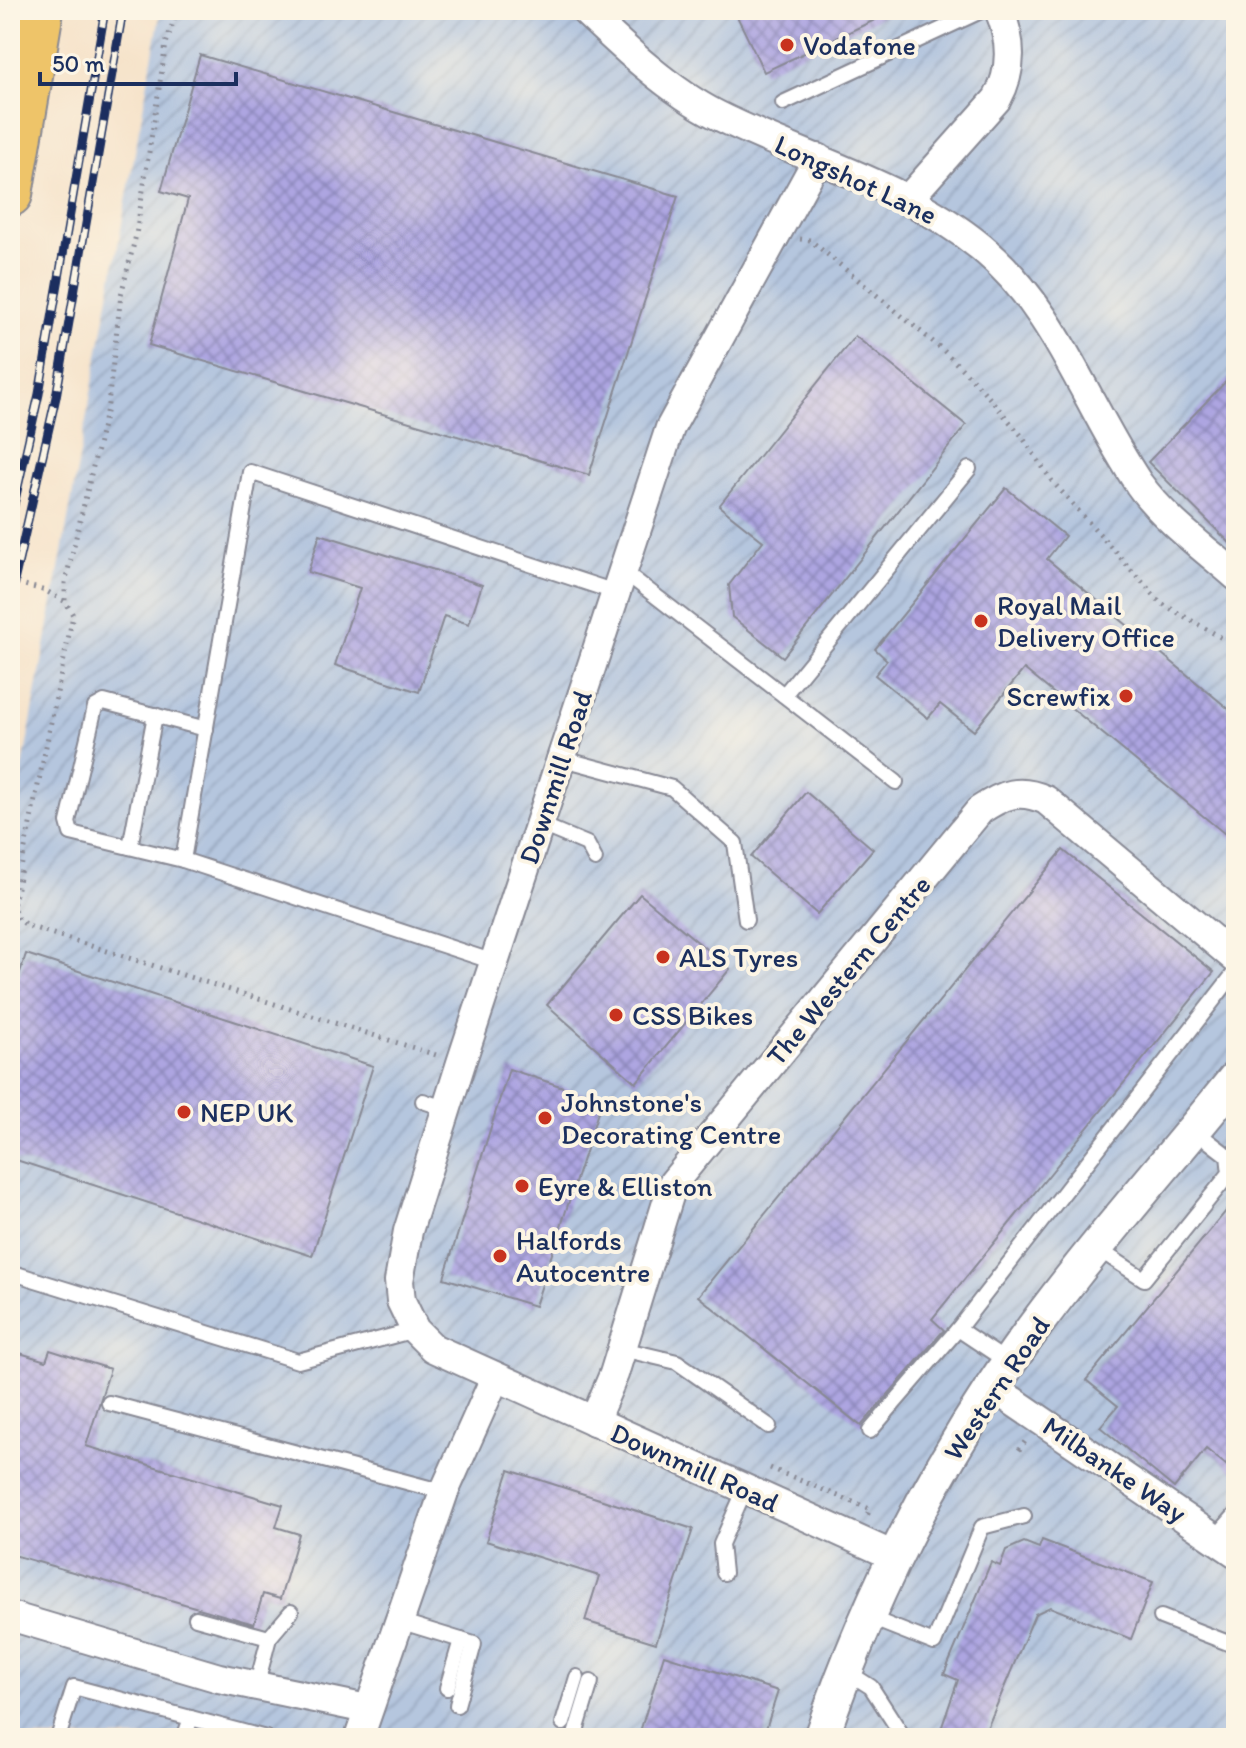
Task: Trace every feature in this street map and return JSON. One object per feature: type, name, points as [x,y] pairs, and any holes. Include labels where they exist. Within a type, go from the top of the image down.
[{"type":"highway","points":[[10,194],[41,10]]},
{"type":"street","name":"Longshot Lane","points":[[584,10],[679,90],[716,114],[909,198],[984,249],[1015,280],[1068,355],[1089,400],[1141,486],[1183,530],[1236,576]]},
{"type":"street","points":[[909,198],[997,99],[1007,82],[1008,41],[999,10]]},
{"type":"street","name":"Downmill Road","points":[[818,158],[670,428],[494,962],[435,1105],[402,1254],[399,1281],[401,1301],[415,1330],[433,1348],[894,1556]]},
{"type":"street","name":"The Western Centre","points":[[594,1421],[622,1349],[673,1183],[980,810],[994,801],[1028,792],[1046,800],[1236,958]]},
{"type":"street","name":"Western Road","points":[[821,1738],[866,1617],[936,1477],[1001,1375],[1098,1249],[1234,1083]]},
{"type":"street","name":"Milbanke Way","points":[[1001,1375],[1226,1545]]},
{"type":"street","points":[[359,1738],[444,1492],[495,1378]]},
{"type":"street","points":[[10,1616],[256,1687],[367,1709]]},
{"type":"lane","points":[[783,103],[983,10]]},
{"type":"lane","points":[[784,695],[969,469]]},
{"type":"lane","points":[[183,860],[250,472],[618,581],[784,695],[896,782]]},
{"type":"lane","points":[[206,729],[104,702],[95,707],[68,822],[71,833],[183,860],[494,962]]},
{"type":"lane","points":[[130,847],[155,715]]},
{"type":"lane","points":[[560,758],[672,788],[735,843],[746,920]]},
{"type":"lane","points":[[539,824],[587,844],[595,859]]},
{"type":"lane","points":[[870,1431],[958,1329],[1236,971]]},
{"type":"lane","points":[[1098,1249],[1144,1279],[1230,1173],[1228,1156],[1194,1130]]},
{"type":"lane","points":[[10,1272],[298,1361],[415,1330]]},
{"type":"lane","points":[[958,1329],[1001,1375]]},
{"type":"lane","points":[[622,1349],[677,1362],[769,1426]]},
{"type":"lane","points":[[109,1403],[444,1492]]},
{"type":"lane","points":[[724,1573],[721,1544],[745,1489]]},
{"type":"lane","points":[[1226,1545],[1236,1514]]},
{"type":"lane","points":[[866,1617],[934,1643],[982,1527],[1024,1516]]},
{"type":"lane","points":[[256,1687],[269,1638],[291,1612]]},
{"type":"lane","points":[[1161,1617],[1236,1646]]},
{"type":"lane","points":[[196,1618],[269,1638]]},
{"type":"lane","points":[[399,1621],[474,1644],[457,1705]]},
{"type":"lane","points":[[447,1688],[461,1640]]},
{"type":"lane","points":[[844,1670],[871,1687],[904,1738]]},
{"type":"lane","points":[[563,1723],[584,1679],[574,1738]]},
{"type":"lane","points":[[58,1738],[74,1687],[266,1738]]},
{"type":"lane","points":[[184,1738],[191,1718]]},
{"type":"path","points":[[177,10],[166,44],[136,235],[121,295],[108,404],[65,583],[65,601],[73,615],[13,893],[13,907],[18,919],[28,926],[449,1059]]},
{"type":"path","points":[[800,239],[810,240],[943,350],[980,387],[1021,435],[1052,481],[1161,603],[1236,646]]},
{"type":"path","points":[[10,581],[46,591],[65,601]]},
{"type":"path","name":"Downmill Road","points":[[759,1463],[870,1509]]},
{"type":"shaded area","points":[[161,10],[1236,10],[1236,1738],[10,1738],[10,837]]},
{"type":"building","name":"Vodafone","points":[[734,10],[896,10],[764,72]]},
{"type":"building","points":[[200,55],[678,196],[589,475],[149,345],[188,199],[161,191]]},
{"type":"building","points":[[855,336],[966,425],[783,657],[732,617],[729,585],[763,541],[719,506]]},
{"type":"building","points":[[1236,371],[1236,549],[1148,462]]},
{"type":"building","points":[[1006,488],[1065,536],[1047,559],[1236,715],[1236,843],[1024,669],[974,731],[940,704],[928,718],[875,675],[887,660],[875,649]]},
{"type":"building","points":[[320,534],[482,585],[469,624],[444,616],[419,692],[335,665],[360,588],[308,572]]},
{"type":"building","points":[[806,792],[873,849],[817,914],[751,857]]},
{"type":"building","points":[[1063,850],[1214,972],[932,1319],[944,1330],[861,1426],[698,1296]]},
{"type":"building","points":[[640,894],[730,969],[636,1083],[547,1005]]},
{"type":"building","name":"NEP UK","points":[[26,954],[373,1066],[312,1256],[10,1158],[10,1003]]},
{"type":"building","points":[[509,1069],[602,1100],[535,1306],[444,1278]]},
{"type":"building","points":[[1236,1199],[1236,1473],[1206,1449],[1174,1488],[1100,1427],[1118,1406],[1086,1380]]},
{"type":"building","points":[[10,1350],[46,1361],[50,1350],[110,1369],[86,1446],[283,1505],[276,1527],[299,1534],[280,1599],[263,1594],[254,1624],[10,1554]]},
{"type":"building","points":[[509,1470],[693,1529],[656,1643],[585,1621],[599,1576],[486,1541]]},
{"type":"building","points":[[1042,1540],[1153,1582],[1131,1639],[1050,1607],[1035,1614],[983,1738],[938,1738],[958,1680],[944,1674],[991,1562],[1000,1566],[1006,1550],[1024,1542],[1039,1548]]},
{"type":"building","points":[[664,1655],[778,1691],[763,1738],[638,1738]]},
{"type":"railway","points":[[10,522],[39,394],[105,10]]},
{"type":"railway","points":[[10,599],[56,397],[123,10]]},
{"type":"place","name":"Vodafone","points":[[787,45]]},
{"type":"place","name":"Royal Mail Delivery Office","points":[[981,621]]},
{"type":"place","name":"Screwfix","points":[[1126,696]]},
{"type":"place","name":"ALS Tyres","points":[[663,957]]},
{"type":"place","name":"CSS Bikes","points":[[616,1015]]},
{"type":"place","name":"NEP UK","points":[[184,1112]]},
{"type":"place","name":"Johnstone's Decorating Centre","points":[[545,1118]]},
{"type":"place","name":"Eyre & Elliston","points":[[522,1186]]},
{"type":"place","name":"Halfords Autocentre","points":[[500,1256]]}]
